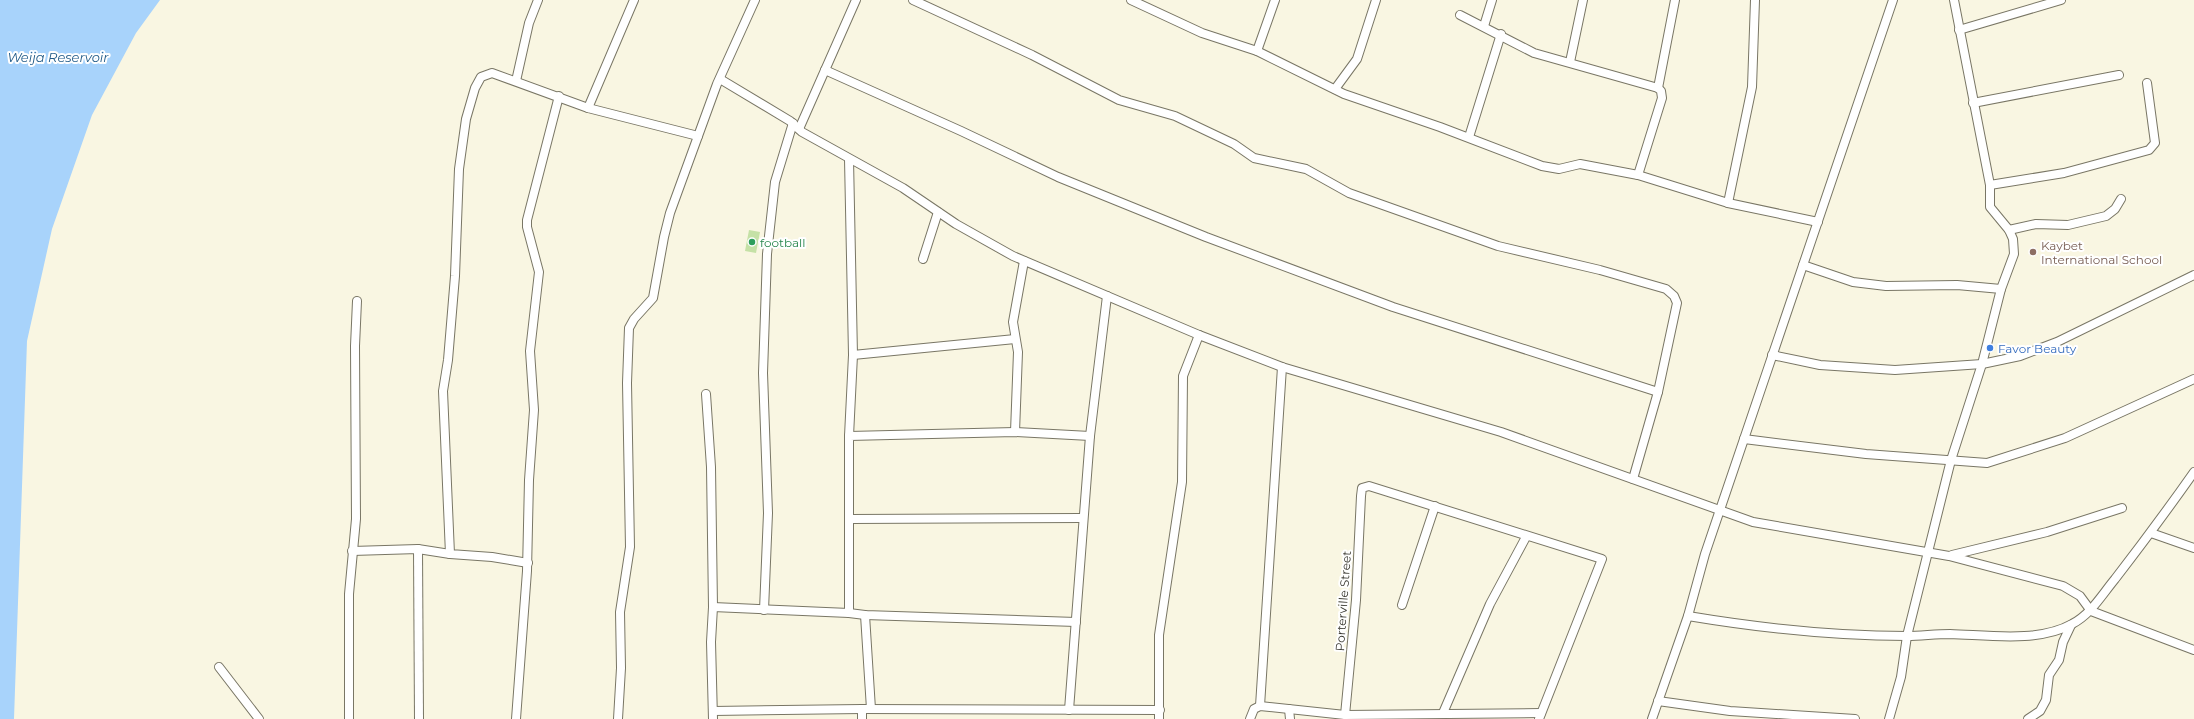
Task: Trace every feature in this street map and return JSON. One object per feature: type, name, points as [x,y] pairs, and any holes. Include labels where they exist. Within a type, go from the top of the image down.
[{"type":"street","points":[[516,81],[529,23],[538,0]]},
{"type":"street","points":[[588,108],[634,0]]},
{"type":"street","points":[[618,719],[621,668],[620,612],[630,547],[627,389],[629,328],[634,319],[653,298],[670,213],[720,79],[755,0]]},
{"type":"street","points":[[764,610],[768,513],[763,373],[767,254],[775,182],[796,126],[825,70],[856,0]]},
{"type":"street","points":[[913,0],[1032,55],[1119,100],[1175,116],[1234,144],[1254,158],[1306,169],[1349,193],[1498,246],[1600,270],[1666,289],[1674,296],[1677,304],[1658,392],[1633,479]]},
{"type":"street","points":[[1131,0],[1202,33],[1258,51],[1335,89],[1469,137],[1542,166],[1559,169],[1580,164],[1638,175],[1728,203],[1818,222]]},
{"type":"street","points":[[1258,51],[1275,0]]},
{"type":"street","points":[[1335,89],[1357,59],[1376,0]]},
{"type":"street","points":[[1484,26],[1492,0]]},
{"type":"street","points":[[1570,62],[1583,0]]},
{"type":"street","points":[[1658,88],[1675,0]]},
{"type":"street","points":[[1728,203],[1752,87],[1755,0]]},
{"type":"street","points":[[1652,719],[1688,616],[1705,554],[1893,0]]},
{"type":"street","points":[[1889,719],[1901,677],[1907,636],[1929,553],[1951,460],[1982,364],[2001,289],[2014,254],[2013,239],[2009,230],[1990,207],[1990,186],[1954,0]]},
{"type":"street","points":[[1959,30],[2061,0]]},
{"type":"street","points":[[1460,14],[1534,52],[1658,88],[1661,91],[1662,98],[1638,175]]},
{"type":"street","points":[[1469,137],[1501,34]]},
{"type":"street","points":[[825,70],[961,131],[1058,177],[1206,238],[1393,307],[1658,392]]},
{"type":"street","points":[[450,554],[443,391],[455,276],[461,156],[470,103],[481,77],[492,73],[588,108],[698,136]]},
{"type":"street","points":[[1973,103],[2119,75]]},
{"type":"street","points":[[720,79],[849,159],[890,180],[938,212],[1000,250],[1199,335],[1282,367],[1501,432],[1753,522],[1949,556],[2063,586],[2080,596],[2091,611],[2194,650]]},
{"type":"street","points":[[1990,186],[2064,173],[2149,150],[2155,144],[2147,83]]},
{"type":"street","points":[[516,719],[528,563],[529,480],[534,410],[530,351],[539,272],[527,220],[558,96]]},
{"type":"street","points":[[849,159],[853,355],[849,436],[849,613]]},
{"type":"street","points":[[2009,230],[2036,224],[2068,225],[2106,216],[2115,209],[2121,199]]},
{"type":"street","points":[[923,259],[938,212]]},
{"type":"street","points":[[1015,432],[1018,352],[1015,339],[1014,314],[1024,261]]},
{"type":"street","points":[[1803,266],[1853,282],[1886,286],[1957,285],[2001,289]]},
{"type":"street","points":[[1772,355],[1820,365],[1895,370],[1982,364],[2020,356],[2057,342],[2194,274]]},
{"type":"street","points":[[1069,710],[1082,518],[1090,436],[1107,296]]},
{"type":"street","points":[[349,719],[349,594],[356,519],[355,346],[357,301]]},
{"type":"street","points":[[1160,719],[1159,635],[1182,482],[1183,376],[1199,335]]},
{"type":"street","points":[[853,355],[1015,339]]},
{"type":"street","points":[[1260,706],[1282,367]]},
{"type":"street","points":[[1744,439],[1866,454],[1986,463],[2050,443],[2099,423],[2194,379]]},
{"type":"street","points":[[706,394],[711,467],[713,607],[711,642],[713,715],[862,708],[1160,710]]},
{"type":"street","points":[[849,436],[1015,432],[1090,436]]},
{"type":"street","points":[[1688,616],[1744,625],[1804,631],[1907,636],[1948,634],[2001,636],[2044,634],[2071,625],[2091,611],[2151,533],[2194,472]]},
{"type":"street","name":"Porterville Street","points":[[1345,715],[1356,600],[1362,488],[1369,486],[1378,487],[1435,506]]},
{"type":"street","points":[[1250,719],[1254,709],[1260,706],[1345,715],[1444,713],[1540,716],[1602,559],[1526,537],[1435,506],[1402,605]]},
{"type":"street","points":[[1949,556],[2047,532],[2122,508]]},
{"type":"street","points":[[850,519],[1082,518]]},
{"type":"street","points":[[2151,533],[2194,548]]},
{"type":"street","points":[[1444,713],[1490,604],[1526,537]]},
{"type":"street","points":[[352,551],[418,550],[492,557],[528,563]]},
{"type":"street","points":[[418,550],[419,719]]},
{"type":"street","points":[[713,607],[865,615],[1076,622]]},
{"type":"street","points":[[865,615],[871,709]]},
{"type":"street","points":[[2028,719],[2040,711],[2046,700],[2049,675],[2059,660],[2063,642],[2071,625]]},
{"type":"street","points":[[219,666],[259,719]]},
{"type":"street","points":[[1658,701],[1730,711],[1855,719]]},
{"type":"street","points":[[862,708],[862,719]]},
{"type":"street","points":[[1289,709],[1290,719]]},
{"type":"green space","name":"football","points":[[749,230],[760,232],[756,253],[745,251]]},
{"type":"water","name":"Weija Reservoir","points":[[0,0],[160,0],[136,33],[92,115],[52,229],[27,341],[14,719],[0,719]]},
{"type":"place","name":"football","points":[[752,242]]},
{"type":"place","name":"Kaybet International School","points":[[2033,252]]},
{"type":"place","name":"Favor Beauty","points":[[1990,348]]}]
